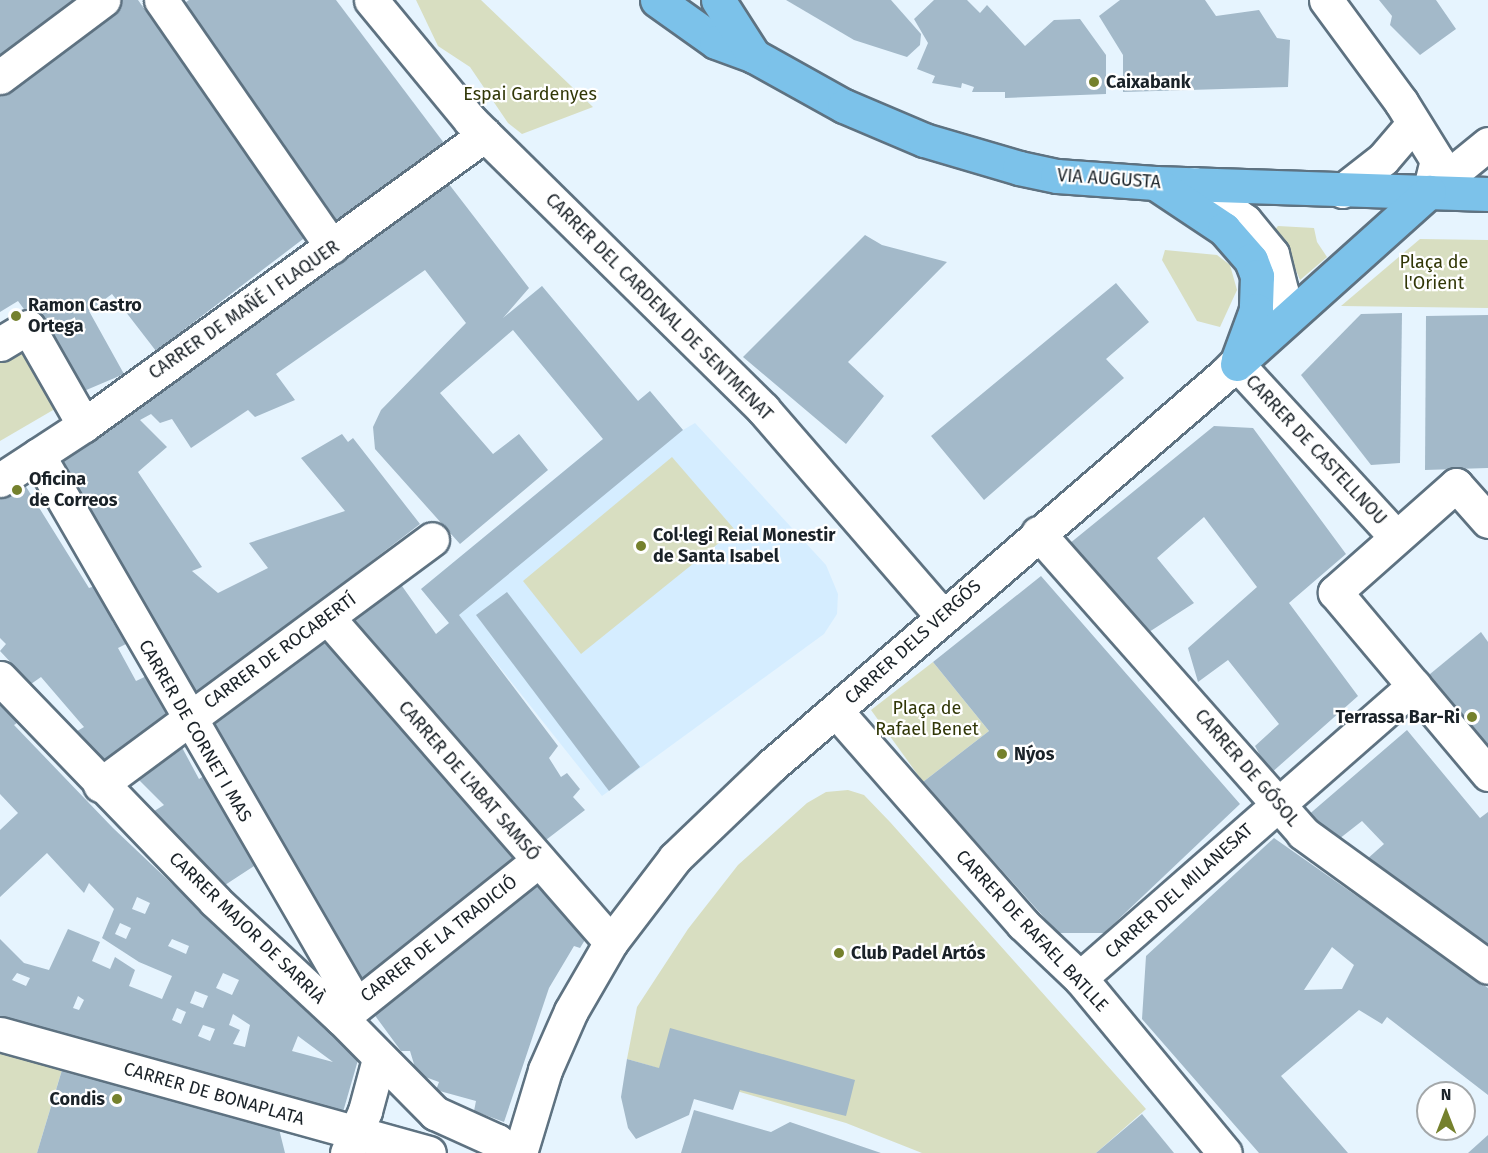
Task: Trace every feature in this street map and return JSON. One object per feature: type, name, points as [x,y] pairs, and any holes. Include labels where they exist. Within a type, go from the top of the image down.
[{"type":"main road","name":"VIA AUGUSTA","points":[[657,0],[716,42],[754,56],[844,106],[974,157],[1057,176],[1155,183],[1342,191],[1488,194]]},
{"type":"main road","name":"VIA AUGUSTA","points":[[717,0],[754,56]]},
{"type":"main road","points":[[1155,183],[1224,229],[1251,260],[1257,276],[1256,310],[1237,364]]},
{"type":"main road","points":[[1237,364],[1429,192]]},
{"type":"street","points":[[0,76],[103,0]]},
{"type":"street","points":[[161,0],[332,248]]},
{"type":"street","name":"CARRER DEL CARDENAL DE SENTMENAT","points":[[371,0],[485,135],[763,409],[943,617]]},
{"type":"street","points":[[716,42],[717,0]]},
{"type":"street","points":[[1326,0],[1401,102],[1437,160],[1429,192]]},
{"type":"street","points":[[1342,191],[1383,159],[1413,124]]},
{"type":"street","name":"CARRER DE MAÑÉ I FLAQUER","points":[[0,480],[84,425],[332,248],[485,135]]},
{"type":"street","points":[[1429,192],[1488,144]]},
{"type":"street","name":"CARRER DELS VERGÓS","points":[[520,1153],[556,1044],[611,942],[641,899],[701,829],[1038,533],[1237,364],[1261,338],[1274,318],[1281,290],[1280,273],[1272,254],[1245,221],[1194,184]]},
{"type":"street","points":[[0,344],[28,327],[84,425]]},
{"type":"street","name":"CARRER DE CASTELLNOU","points":[[1237,364],[1396,537]]},
{"type":"street","name":"CARRER DE CORNET I MAS","points":[[38,455],[303,916],[348,1011]]},
{"type":"street","points":[[1488,521],[1456,485],[1335,592],[1488,774]]},
{"type":"street","name":"CARRER DE GÓSOL","points":[[1038,533],[1278,801],[1303,833],[1488,967]]},
{"type":"street","name":"CARRER DE ROCABERTÍ","points":[[100,785],[187,717],[328,618],[432,539]]},
{"type":"street","name":"CARRER DE L'ABAT SAMSÓ","points":[[328,618],[611,942]]},
{"type":"street","name":"CARRER MAJOR DE SARRIÀ","points":[[0,678],[100,785],[273,958],[348,1011],[380,1059],[435,1113],[497,1141],[513,1153]]},
{"type":"street","name":"CARRER DEL MILANESAT","points":[[1080,978],[1278,801],[1414,686]]},
{"type":"street","name":"CARRER DE RAFAEL BATLLE","points":[[836,711],[1023,924],[1080,978],[1225,1153]]},
{"type":"street","name":"CARRER DE LA TRADICIÓ","points":[[348,1011],[538,861]]},
{"type":"street","name":"CARRER DE BONAPLATA","points":[[0,1034],[351,1143],[429,1153]]},
{"type":"street","points":[[351,1143],[380,1059]]},
{"type":"shaded area","name":"Col·legi Reial Monestir de Santa Isabel","points":[[542,286],[638,401],[650,391],[683,430],[695,423],[826,565],[838,594],[837,614],[824,634],[602,796],[459,616],[449,623],[421,589],[603,439],[503,318]]},
{"type":"green space","name":"Espai Gardenyes","points":[[416,0],[481,0],[593,107],[522,134],[508,123],[470,67],[438,46]]},
{"type":"green space","points":[[1278,226],[1314,228],[1317,242],[1327,257],[1300,280],[1290,256],[1273,232]]},
{"type":"green space","name":"Plaça de l'Orient","points":[[1420,239],[1488,240],[1488,308],[1341,306]]},
{"type":"green space","points":[[1165,250],[1217,255],[1230,265],[1237,290],[1220,327],[1197,321],[1162,260]]},
{"type":"green space","points":[[26,344],[60,406],[0,441],[0,360]]},
{"type":"green space","points":[[672,457],[735,530],[581,654],[523,581]]},
{"type":"green space","name":"Plaça de Rafael Benet","points":[[933,662],[989,731],[923,782],[871,710]]},
{"type":"green space","name":"Club Padel Artós","points":[[848,790],[864,795],[890,822],[1146,1109],[1096,1153],[922,1153],[846,1123],[627,1059],[637,1007],[688,929],[738,865],[807,803],[826,792]]},
{"type":"green space","points":[[0,1045],[64,1063],[37,1153],[0,1153]]},
{"type":"building","points":[[0,0],[84,0],[0,59]]},
{"type":"building","points":[[117,0],[138,0],[307,236],[156,351],[112,294],[89,311],[124,374],[84,391],[18,301],[0,312],[0,85]]},
{"type":"building","points":[[189,0],[336,0],[444,143],[335,225],[179,7]]},
{"type":"building","points":[[786,0],[891,0],[921,34],[920,45],[907,57],[854,40]]},
{"type":"building","points":[[934,0],[967,0],[980,13],[987,5],[1025,46],[1054,20],[1080,19],[1106,55],[1106,94],[1005,98],[1005,92],[972,92],[974,87],[962,83],[961,88],[932,83],[935,76],[917,69],[928,43],[914,19]]},
{"type":"building","points":[[1120,0],[1205,0],[1216,16],[1259,10],[1277,38],[1290,40],[1288,87],[1123,92],[1123,55],[1099,16]]},
{"type":"building","points":[[1379,0],[1436,0],[1456,29],[1420,55],[1390,25],[1392,16]]},
{"type":"building","points":[[445,179],[529,288],[503,318],[542,286],[638,401],[650,391],[683,430],[459,615],[558,746],[549,758],[561,777],[567,773],[580,789],[573,797],[585,810],[542,843],[348,618],[397,579],[436,634],[449,623],[421,589],[603,439],[513,330],[440,393],[493,454],[519,434],[548,470],[460,544],[375,449],[373,427],[381,410],[466,323],[425,270],[276,374],[295,400],[255,417],[248,410],[191,448],[172,419],[160,423],[151,414],[140,420],[167,447],[138,472],[202,567],[192,571],[218,593],[268,568],[249,543],[345,511],[301,458],[342,434],[348,442],[353,438],[420,524],[190,700],[51,455]]},
{"type":"building","points":[[865,235],[882,245],[947,262],[848,362],[884,396],[846,444],[743,357]]},
{"type":"building","points":[[1116,283],[1149,322],[1106,359],[1124,378],[984,500],[931,436]]},
{"type":"building","points":[[1402,313],[1400,463],[1371,465],[1301,375],[1361,314]]},
{"type":"building","points":[[1488,315],[1488,468],[1425,470],[1426,316]]},
{"type":"building","points":[[1214,426],[1253,428],[1346,554],[1289,603],[1358,696],[1270,774],[1255,746],[1279,724],[1228,660],[1198,682],[1188,648],[1257,587],[1204,517],[1157,558],[1194,603],[1149,632],[1069,544]]},
{"type":"building","points":[[20,477],[89,588],[101,584],[115,617],[112,621],[126,644],[118,648],[136,681],[153,673],[172,713],[101,767],[74,733],[84,727],[41,677],[31,684],[0,651],[6,644],[0,638],[0,490]]},
{"type":"building","points":[[1041,576],[1240,804],[1104,933],[1058,933],[923,782],[989,731],[933,662]]},
{"type":"building","points":[[507,592],[640,767],[609,791],[476,615]]},
{"type":"building","points":[[328,632],[523,858],[357,990],[203,717]]},
{"type":"building","name":"Terrassa Bar-Ri","points":[[1481,632],[1488,642],[1488,755],[1424,679]]},
{"type":"building","points":[[0,703],[18,722],[14,725],[113,828],[358,1060],[343,1112],[0,1016],[0,939],[24,963],[49,970],[68,929],[100,942],[92,961],[110,969],[115,957],[135,970],[129,986],[162,999],[172,976],[139,962],[102,938],[114,909],[89,883],[84,893],[47,853],[0,897],[0,830],[18,813],[0,794]],"holes":[[[137,897],[150,903],[145,914],[132,909]],[[120,923],[131,928],[126,939],[115,934]],[[172,939],[189,946],[186,954],[168,946]],[[17,973],[30,978],[26,986],[12,980]],[[223,973],[239,980],[232,995],[216,988]],[[195,991],[208,996],[203,1008],[190,1003]],[[78,996],[84,1000],[79,1010],[73,1008]],[[177,1008],[186,1012],[181,1024],[172,1020]],[[233,1014],[250,1025],[245,1047],[233,1044],[240,1030],[229,1025]],[[203,1025],[215,1029],[210,1041],[198,1036]],[[298,1036],[333,1062],[292,1051]]]},
{"type":"building","points":[[1407,730],[1480,818],[1488,812],[1488,951],[1366,860],[1384,844],[1362,821],[1339,839],[1306,817]]},
{"type":"building","points":[[178,740],[199,779],[209,773],[257,864],[225,885],[151,813],[164,805],[130,771]]},
{"type":"building","points":[[1274,838],[1488,988],[1488,1095],[1476,1086],[1476,1081],[1470,1081],[1387,1017],[1382,1024],[1359,1010],[1281,1076],[1348,1153],[1259,1153],[1142,1019],[1146,956]],"holes":[[[1332,947],[1354,965],[1342,989],[1304,990]]]},
{"type":"building","points":[[540,872],[591,930],[580,948],[574,946],[549,988],[504,1122],[474,1111],[476,1101],[436,1090],[439,1082],[417,1074],[410,1051],[401,1051],[368,1006]]},
{"type":"building","points":[[670,1028],[855,1080],[846,1116],[740,1090],[733,1110],[694,1099],[689,1115],[636,1139],[628,1128],[621,1097],[627,1059],[659,1068]]},
{"type":"building","points":[[62,1070],[279,1129],[285,1153],[37,1153]]},
{"type":"building","points":[[694,1110],[771,1132],[790,1122],[881,1153],[681,1153]]},
{"type":"building","points":[[1142,1114],[1174,1153],[1096,1153]]},
{"type":"building","points":[[1488,1135],[1488,1153],[1468,1153]]},
{"type":"place","name":"Caixabank","points":[[1094,82]]},
{"type":"place","name":"Ramon Castro Ortega","points":[[16,316]]},
{"type":"place","name":"Oficina de Correos","points":[[17,490]]},
{"type":"place","name":"Col·legi Reial Monestir de Santa Isabel","points":[[641,546]]},
{"type":"place","name":"Terrassa Bar-Ri","points":[[1472,717]]},
{"type":"place","name":"Nýos","points":[[1002,754]]},
{"type":"place","name":"Club Padel Artós","points":[[839,953]]},
{"type":"place","name":"Condis","points":[[117,1099]]}]
